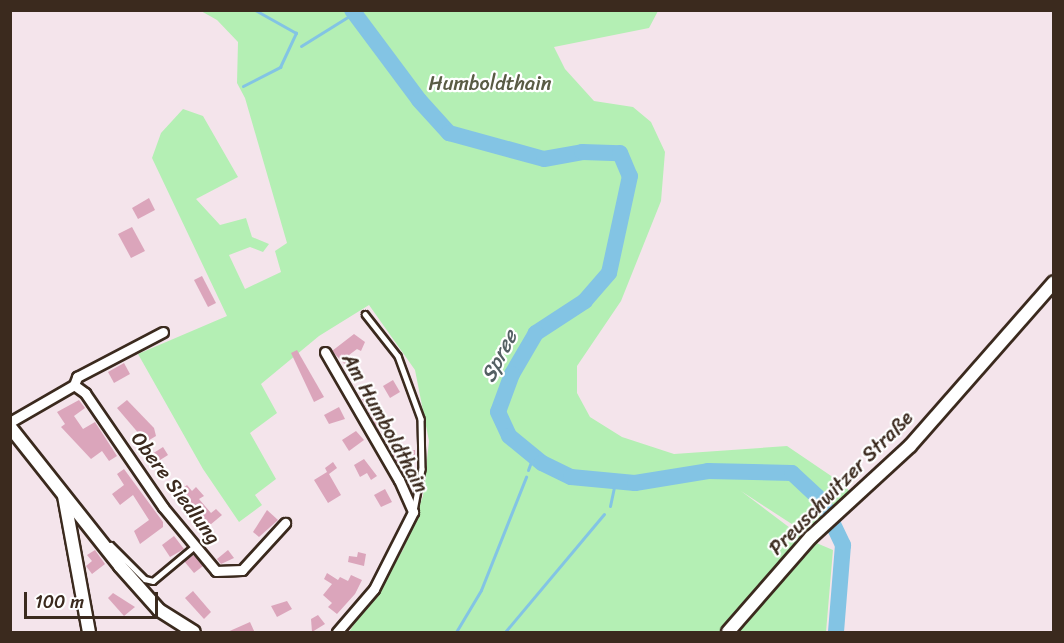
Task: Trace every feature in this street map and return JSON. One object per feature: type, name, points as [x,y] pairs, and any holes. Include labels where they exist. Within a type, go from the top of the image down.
[{"type":"street","name":"Preuschwitzer Straße","points":[[728,633],[811,537],[852,504],[910,446],[1053,282]]},
{"type":"street","points":[[10,422],[75,385],[77,377],[163,332]]},
{"type":"street","name":"Am Humboldthain","points":[[326,352],[399,480],[413,512],[374,589],[337,633]]},
{"type":"street","name":"Obere Siedlung","points":[[75,385],[85,393],[163,507],[216,571],[234,573],[242,570],[285,523]]},
{"type":"street","points":[[10,427],[159,609],[194,633]]},
{"type":"street","points":[[64,495],[89,633]]},
{"type":"lane","points":[[365,314],[398,356],[421,419],[422,469],[413,512]]},
{"type":"lane","points":[[105,545],[111,545],[145,579],[153,581],[196,545]]},
{"type":"green space","name":"Humboldthain","points":[[201,11],[658,11],[649,28],[554,47],[565,69],[594,101],[633,107],[651,122],[665,152],[661,201],[621,301],[577,366],[577,393],[590,417],[622,437],[674,454],[787,446],[843,484],[851,493],[804,532],[741,491],[802,537],[833,550],[826,632],[349,632],[403,550],[423,496],[429,441],[415,370],[369,305],[319,336],[261,384],[277,413],[250,433],[276,479],[255,495],[262,505],[239,522],[203,469],[138,354],[227,316],[152,158],[161,133],[183,109],[203,116],[238,177],[196,199],[220,225],[246,218],[252,237],[269,244],[263,252],[250,247],[229,255],[245,289],[281,272],[275,251],[287,243],[245,98],[237,83],[238,42],[217,20]]},
{"type":"building","points":[[149,198],[155,210],[138,219],[132,208]]},
{"type":"building","points":[[132,227],[145,251],[131,258],[118,234]]},
{"type":"building","points":[[202,276],[216,303],[208,307],[194,280]]},
{"type":"building","points":[[354,334],[365,342],[361,351],[357,349],[345,358],[358,366],[353,373],[332,351]]},
{"type":"building","points":[[297,350],[324,397],[314,402],[291,353]]},
{"type":"building","points":[[124,363],[130,374],[114,383],[108,372]]},
{"type":"building","points":[[393,380],[400,392],[390,398],[383,386]]},
{"type":"building","points":[[371,394],[380,409],[375,412],[384,427],[378,430],[362,399]]},
{"type":"building","points":[[79,400],[85,408],[74,416],[83,429],[95,422],[117,456],[109,461],[102,451],[91,459],[61,427],[65,424],[57,412]]},
{"type":"building","points":[[127,400],[154,428],[156,436],[146,442],[117,408]]},
{"type":"building","points":[[339,407],[345,419],[329,424],[324,415]]},
{"type":"building","points":[[356,431],[364,440],[349,451],[342,440]]},
{"type":"building","points":[[163,447],[168,455],[157,462],[152,454]]},
{"type":"building","points":[[415,450],[415,461],[396,462],[393,457],[393,451]]},
{"type":"building","points":[[364,459],[377,476],[371,480],[367,473],[360,477],[354,465]]},
{"type":"building","points":[[333,462],[337,468],[329,474],[341,495],[328,503],[314,480],[327,472],[325,468]]},
{"type":"building","points":[[124,469],[163,522],[163,527],[140,544],[134,531],[149,520],[133,495],[120,505],[112,494],[124,485],[117,474]]},
{"type":"building","points":[[187,485],[192,491],[196,487],[204,496],[199,499],[211,513],[216,509],[222,515],[210,525],[205,519],[201,522],[179,492]]},
{"type":"building","points":[[385,489],[392,502],[381,507],[374,495]]},
{"type":"building","points":[[267,510],[278,520],[259,537],[253,532]]},
{"type":"building","points":[[174,536],[184,549],[170,557],[162,545]]},
{"type":"building","points":[[95,550],[105,564],[92,574],[86,566],[92,561],[87,555]]},
{"type":"building","points":[[228,550],[234,558],[221,564],[217,559]]},
{"type":"building","points":[[358,552],[366,554],[364,566],[348,562],[349,556],[357,557]]},
{"type":"building","points":[[194,555],[203,566],[194,573],[184,561]]},
{"type":"building","points":[[327,573],[338,580],[340,577],[348,581],[351,575],[362,580],[355,594],[337,614],[328,607],[332,603],[323,595],[332,584],[324,579]]},
{"type":"building","points":[[193,591],[211,612],[204,619],[185,598]]},
{"type":"building","points":[[113,593],[135,607],[124,616],[108,598]]},
{"type":"building","points":[[287,601],[292,609],[277,617],[271,606]]},
{"type":"building","points":[[318,615],[325,624],[312,632],[311,619]]},
{"type":"building","points":[[250,622],[255,633],[225,633],[241,626]]},
{"type":"waterway","points":[[243,86],[280,67],[296,33],[255,10]]},
{"type":"waterway","name":"Spree","points":[[352,10],[419,100],[449,133],[544,159],[582,152],[620,153],[630,176],[609,273],[585,301],[536,333],[512,374],[498,412],[509,436],[542,463],[571,477],[635,483],[708,471],[792,473],[822,501],[843,545],[836,632]]},
{"type":"waterway","points":[[301,46],[354,13]]},
{"type":"waterway","points":[[528,470],[533,456]]},
{"type":"waterway","points":[[456,632],[481,590],[526,477]]},
{"type":"waterway","points":[[610,506],[615,482]]},
{"type":"waterway","points":[[505,632],[604,514]]}]
